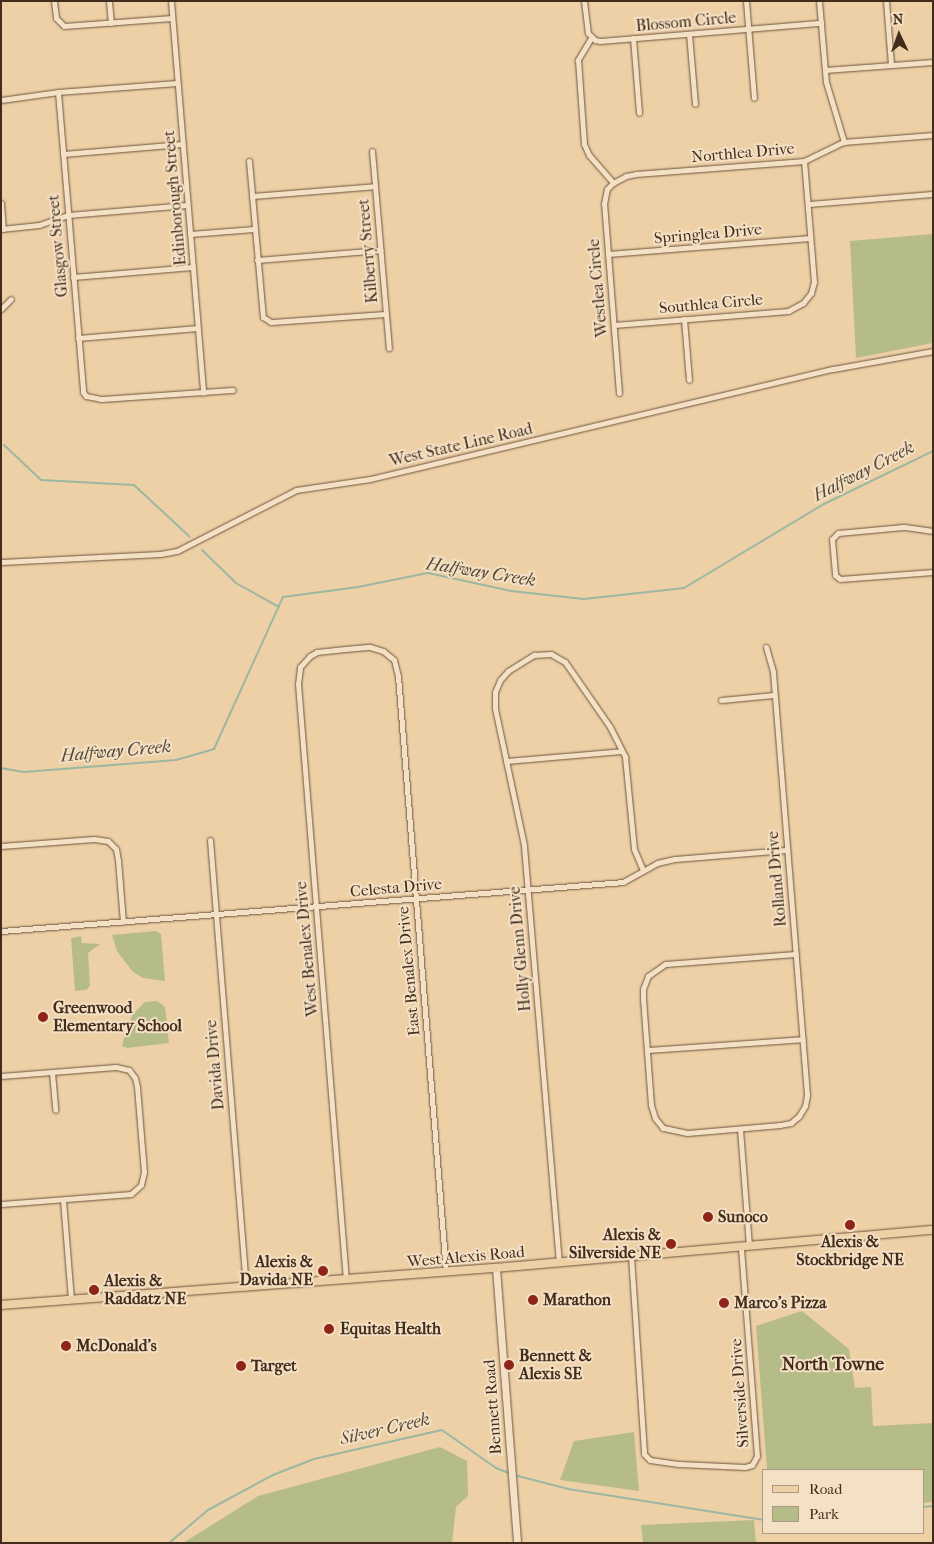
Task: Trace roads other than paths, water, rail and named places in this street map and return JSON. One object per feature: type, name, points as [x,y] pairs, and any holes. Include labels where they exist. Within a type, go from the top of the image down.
[{"type":"main road","name":"West Alexis Road","points":[[1,1305],[559,1263],[933,1230]]},
{"type":"street","points":[[54,1],[56,18],[64,26],[172,18]]},
{"type":"street","points":[[109,1],[111,23]]},
{"type":"street","name":"Edinborough Street","points":[[171,1],[203,393]]},
{"type":"street","points":[[584,1],[586,27],[591,38],[578,60],[584,144],[590,155],[613,183]]},
{"type":"street","points":[[746,1],[754,98]]},
{"type":"street","points":[[819,1],[827,87],[844,142]]},
{"type":"street","points":[[886,1],[891,65]]},
{"type":"street","name":"Blossom Circle","points":[[591,38],[600,41],[821,23]]},
{"type":"street","points":[[689,34],[695,104]]},
{"type":"street","points":[[633,38],[639,113]]},
{"type":"street","points":[[825,70],[933,62]]},
{"type":"street","points":[[1,100],[58,92],[177,82]]},
{"type":"street","name":"Glasgow Street","points":[[58,92],[83,392],[86,396],[101,398],[203,393]]},
{"type":"street","name":"Northlea Drive","points":[[613,183],[626,176],[636,174],[804,161],[844,142],[933,135]]},
{"type":"street","points":[[63,154],[182,144]]},
{"type":"street","name":"Kilberry Street","points":[[372,151],[389,348]]},
{"type":"street","points":[[249,160],[261,312],[266,320],[277,322],[386,314]]},
{"type":"street","points":[[804,161],[810,238]]},
{"type":"street","name":"Westlea Circle","points":[[613,183],[607,189],[604,204],[619,393]]},
{"type":"street","points":[[252,196],[375,186]]},
{"type":"street","points":[[808,204],[933,194]]},
{"type":"street","points":[[1,202],[2,229],[39,225],[68,215],[187,205]]},
{"type":"street","points":[[190,234],[254,229]]},
{"type":"street","name":"Springlea Drive","points":[[608,254],[810,238]]},
{"type":"street","name":"Southlea Circle","points":[[614,325],[788,311],[807,299],[814,282],[810,238]]},
{"type":"street","points":[[257,260],[380,250]]},
{"type":"street","points":[[73,277],[193,267]]},
{"type":"street","points":[[1,309],[10,299]]},
{"type":"street","points":[[684,319],[689,380]]},
{"type":"street","points":[[78,338],[198,328]]},
{"type":"street","name":"West State Line Road","points":[[1,562],[160,554],[177,551],[296,490],[370,479],[833,369],[933,352]]},
{"type":"street","points":[[203,393],[233,390]]},
{"type":"street","points":[[933,531],[911,527],[894,528],[838,533],[832,539],[835,575],[840,579],[933,572]]},
{"type":"street","name":"Rolland Drive","points":[[740,1129],[791,1122],[804,1108],[807,1095],[773,672],[766,647]]},
{"type":"street","name":"East Benalex Drive","points":[[345,649],[376,648],[389,656],[396,668],[446,1272]]},
{"type":"street","name":"West Benalex Drive","points":[[345,649],[316,652],[304,661],[298,675],[346,1280]]},
{"type":"street","name":"Holly Glenn Drive","points":[[559,1263],[522,829],[495,708],[495,692],[500,680],[508,672],[534,655],[551,654],[565,662],[610,727],[622,751]]},
{"type":"street","points":[[721,700],[774,695]]},
{"type":"street","points":[[506,761],[622,751],[627,768],[634,849],[643,870]]},
{"type":"street","points":[[1,846],[94,838],[110,844],[116,849],[118,860],[123,922]]},
{"type":"street","name":"Davida Drive","points":[[210,840],[246,1288]]},
{"type":"street","name":"Celesta Drive","points":[[1,932],[623,882],[657,863],[675,859],[786,850]]},
{"type":"street","points":[[745,1246],[740,1129],[687,1133],[663,1128],[653,1112],[643,989],[645,982],[654,970],[665,964],[796,954]]},
{"type":"street","points":[[647,1050],[803,1039]]},
{"type":"street","points":[[1,1076],[116,1067],[128,1070],[135,1078],[137,1087],[144,1172],[141,1185],[131,1194],[1,1204]]},
{"type":"street","points":[[52,1072],[55,1110]]},
{"type":"street","points":[[63,1200],[71,1300]]},
{"type":"street","name":"Silverside Drive","points":[[631,1256],[644,1454],[650,1460],[655,1461],[745,1467],[752,1465],[757,1456],[745,1246]]},
{"type":"street","name":"Bennett Road","points":[[496,1268],[517,1543]]},
{"type":"waterway","points":[[4,445],[41,480],[134,485],[190,537]]},
{"type":"waterway","name":"Halfway Creek","points":[[1,768],[24,772],[176,760],[214,749],[283,597],[358,587],[428,573],[511,591],[584,599],[684,588],[824,504],[933,451]]},
{"type":"waterway","points":[[202,550],[236,583],[279,607]]},
{"type":"waterway","name":"Silver Creek","points":[[169,1543],[208,1510],[273,1475],[314,1459],[442,1430],[496,1468],[509,1473]]},
{"type":"waterway","name":"Silver Creek","points":[[514,1475],[568,1489],[762,1520]]},
{"type":"waterway","name":"Silver Creek","points":[[924,1507],[933,1506]]},
{"type":"place","name":"Greenwood Elementary School","points":[[43,1017]]},
{"type":"place","name":"Sunoco","points":[[708,1217]]},
{"type":"place","name":"Alexis & Stockbridge NE","points":[[850,1225]]},
{"type":"place","name":"Alexis & Silverside NE","points":[[671,1244]]},
{"type":"place","name":"Alexis & Davida NE","points":[[323,1271]]},
{"type":"place","name":"Alexis & Raddatz NE","points":[[94,1290]]},
{"type":"place","name":"Marathon","points":[[533,1300]]},
{"type":"place","name":"Marco's Pizza","points":[[724,1303]]},
{"type":"place","name":"Equitas Health","points":[[329,1329]]},
{"type":"place","name":"McDonald's","points":[[66,1346]]},
{"type":"place","name":"Bennett & Alexis SE","points":[[509,1365]]},
{"type":"place","name":"Target","points":[[241,1366]]},
{"type":"district","name":"North Towne","points":[[833,1365]]}]
